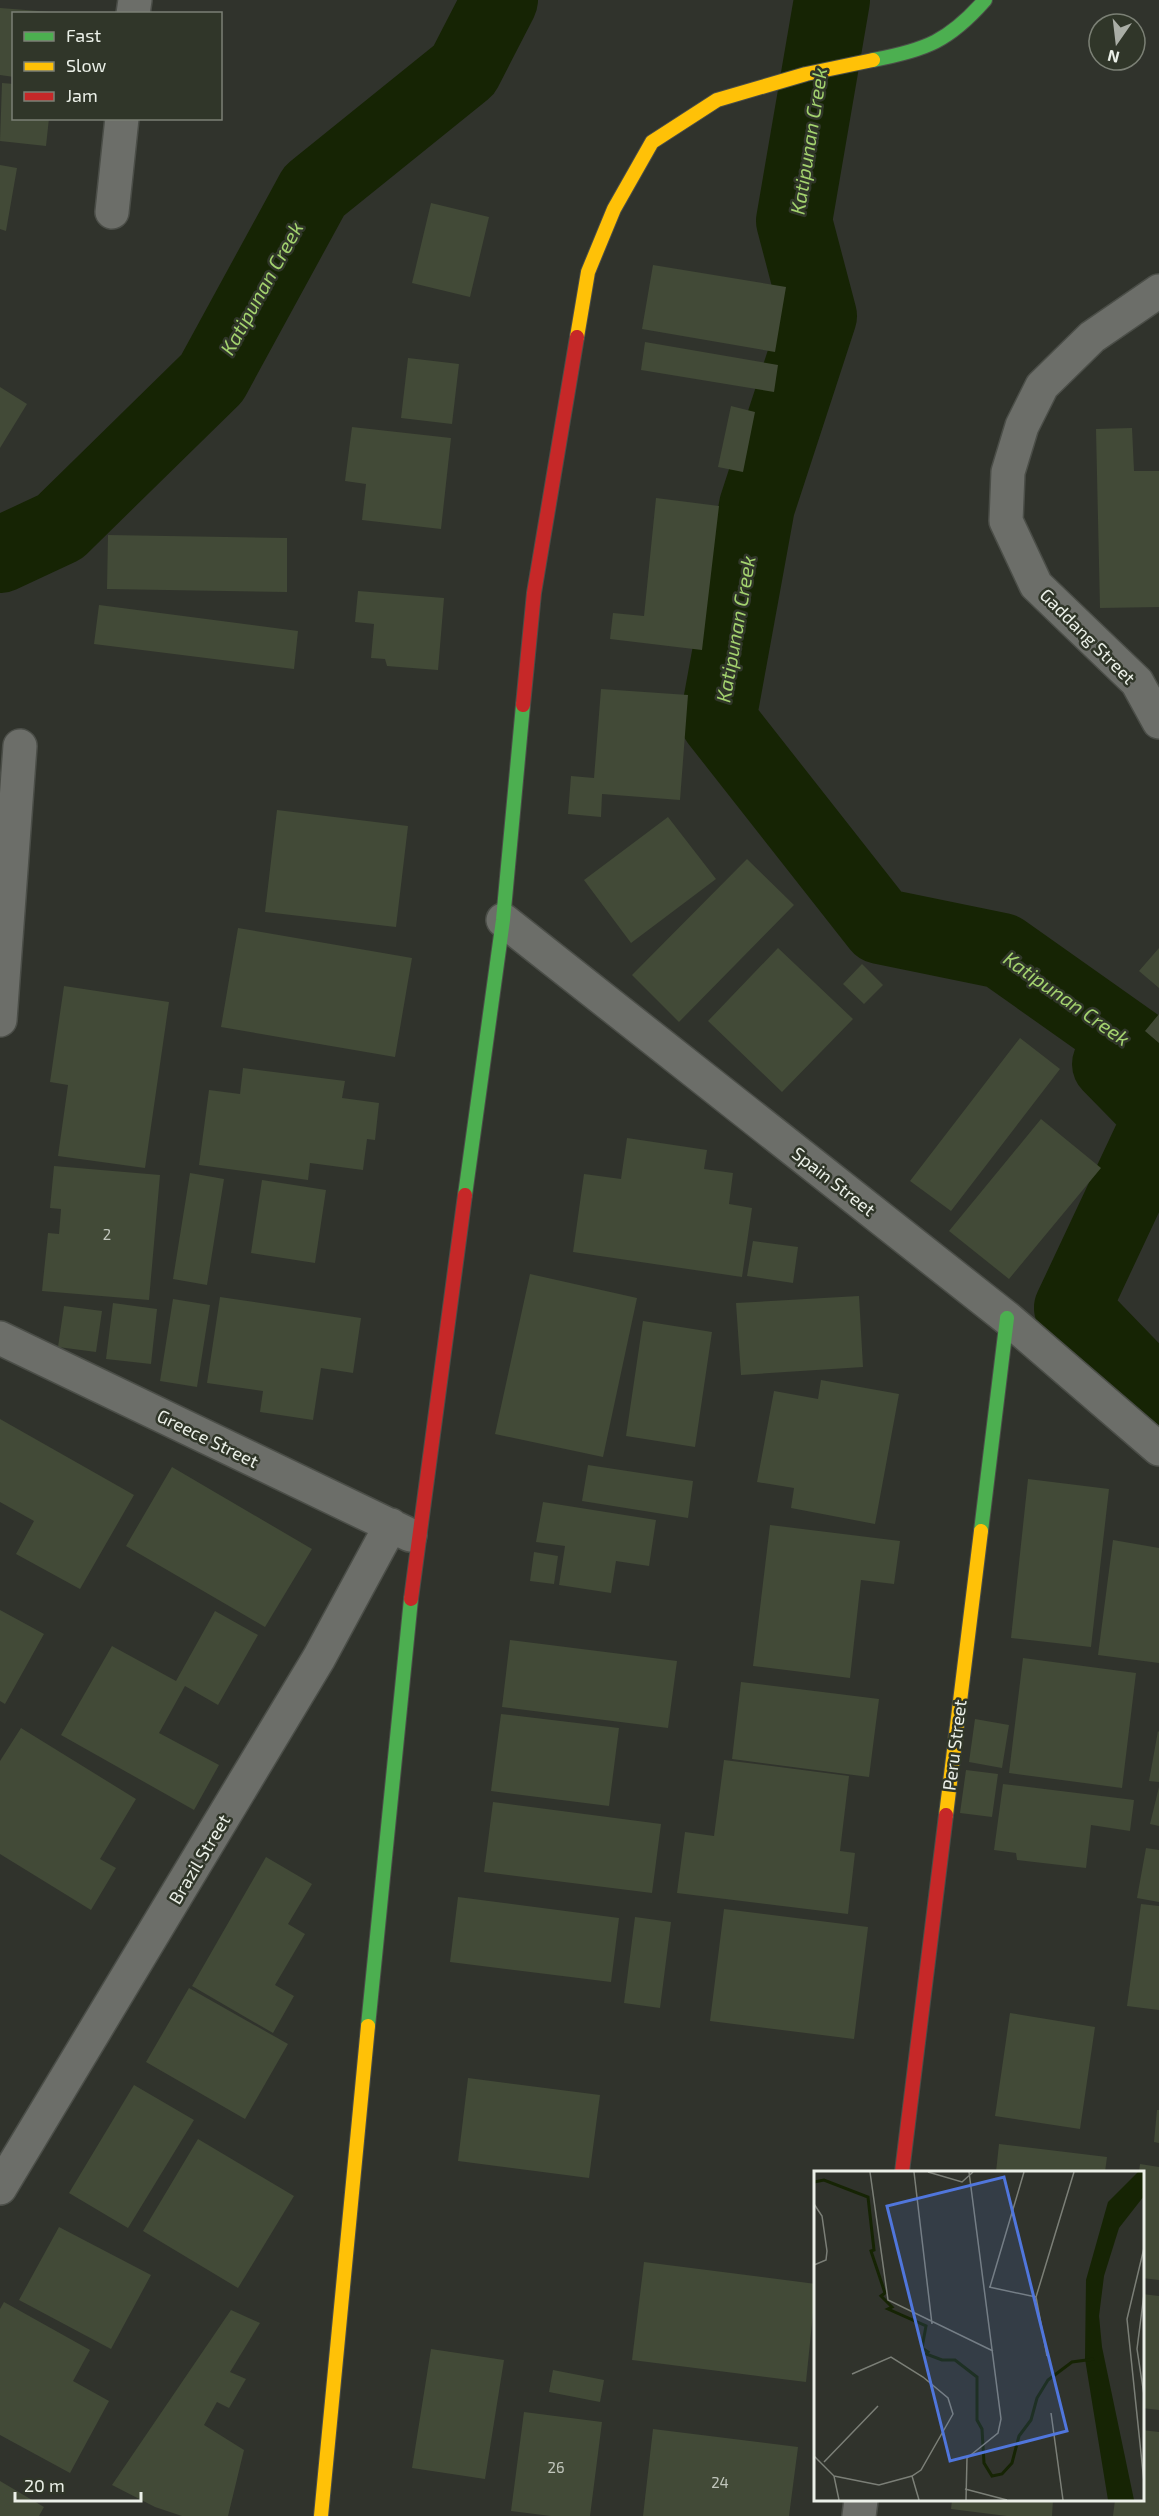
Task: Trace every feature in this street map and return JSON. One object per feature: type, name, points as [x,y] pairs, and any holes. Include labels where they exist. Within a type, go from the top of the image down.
[{"type":"street","points":[[321,2516],[404,1532],[503,920],[534,593],[588,272],[614,209],[652,142],[717,100],[806,74],[915,52],[961,27],[985,0]]},
{"type":"street","points":[[112,212],[122,120]]},
{"type":"street","name":"Gaddang Street","points":[[1159,291],[1092,337],[1042,386],[1022,426],[1008,472],[1006,521],[1036,585],[1137,682],[1159,722]]},
{"type":"street","points":[[0,1020],[20,746]]},
{"type":"street","name":"Spain Street","points":[[503,920],[1007,1317],[1159,1449]]},
{"type":"street","name":"Peru Street","points":[[902,2171],[1007,1317]]},
{"type":"street","name":"Greece Street","points":[[0,1338],[404,1532]]},
{"type":"street","name":"Brazil Street","points":[[0,2188],[319,1658],[404,1532]]},
{"type":"street","points":[[859,2516],[861,2501]]},
{"type":"building","points":[[0,8],[51,12],[12,12],[12,77],[0,75]]},
{"type":"building","points":[[2,83],[12,84],[12,120],[49,120],[46,146],[0,141]]},
{"type":"building","points":[[0,165],[17,168],[6,231],[0,229]]},
{"type":"building","points":[[431,203],[489,217],[470,297],[412,283]]},
{"type":"building","points":[[653,265],[786,287],[775,352],[642,329]]},
{"type":"building","points":[[645,342],[778,365],[774,392],[641,370]]},
{"type":"building","points":[[408,358],[459,364],[452,424],[401,418]]},
{"type":"building","points":[[0,387],[27,404],[0,448]]},
{"type":"building","points":[[731,406],[755,412],[743,472],[718,467]]},
{"type":"building","points":[[352,427],[451,438],[441,529],[362,520],[366,484],[345,481]]},
{"type":"building","points":[[1132,428],[1134,471],[1159,471],[1159,607],[1100,608],[1096,429]]},
{"type":"building","points":[[656,498],[719,506],[702,650],[610,639],[613,613],[644,616]]},
{"type":"building","points":[[108,535],[287,538],[287,592],[107,589]]},
{"type":"building","points":[[358,591],[444,598],[438,670],[387,666],[385,659],[371,658],[374,624],[355,622]]},
{"type":"building","points":[[99,605],[298,631],[294,669],[94,644]]},
{"type":"building","points":[[601,689],[688,695],[680,800],[602,794],[601,817],[568,814],[571,776],[594,778]]},
{"type":"building","points":[[277,810],[408,826],[396,927],[265,912]]},
{"type":"building","points":[[668,817],[716,879],[631,943],[584,880]]},
{"type":"building","points":[[747,859],[794,905],[679,1022],[632,975]]},
{"type":"building","points":[[238,928],[412,958],[395,1057],[221,1027]]},
{"type":"building","points":[[778,948],[853,1019],[782,1092],[708,1021]]},
{"type":"building","points":[[1159,948],[1159,988],[1139,971]]},
{"type":"building","points":[[862,964],[883,985],[864,1004],[843,984]]},
{"type":"building","points":[[64,986],[169,1002],[145,1168],[58,1156],[68,1085],[50,1082]]},
{"type":"building","points":[[1159,1014],[1159,1043],[1145,1031]]},
{"type":"building","points":[[1020,1038],[1060,1069],[951,1211],[910,1181]]},
{"type":"building","points":[[243,1068],[345,1081],[342,1098],[379,1103],[375,1140],[367,1139],[363,1170],[310,1163],[308,1180],[199,1165],[209,1090],[240,1094]]},
{"type":"building","points":[[1041,1119],[1101,1168],[1009,1279],[949,1231]]},
{"type":"building","points":[[627,1138],[707,1150],[704,1169],[733,1173],[729,1204],[752,1208],[742,1277],[573,1252],[584,1174],[621,1179]]},
{"type":"building","points":[[54,1166],[160,1175],[149,1300],[42,1291],[48,1233],[59,1234],[61,1209],[50,1208]]},
{"type":"building","points":[[190,1173],[224,1179],[207,1285],[173,1279]]},
{"type":"building","points":[[262,1180],[326,1190],[315,1263],[251,1253]]},
{"type":"building","points":[[753,1241],[798,1247],[793,1283],[747,1276]]},
{"type":"building","points":[[530,1274],[637,1298],[603,1457],[495,1434]]},
{"type":"building","points":[[859,1296],[863,1367],[741,1375],[736,1303]]},
{"type":"building","points":[[220,1297],[361,1318],[353,1373],[321,1368],[313,1420],[260,1412],[263,1391],[207,1383]]},
{"type":"building","points":[[173,1299],[210,1305],[197,1387],[160,1381]]},
{"type":"building","points":[[113,1303],[157,1309],[151,1364],[106,1359]]},
{"type":"building","points":[[64,1306],[102,1311],[96,1352],[58,1347]]},
{"type":"building","points":[[643,1321],[712,1332],[695,1447],[626,1436]]},
{"type":"building","points":[[821,1380],[899,1394],[875,1524],[791,1508],[794,1488],[757,1482],[774,1391],[818,1399]]},
{"type":"building","points":[[0,1419],[134,1495],[80,1589],[16,1554],[34,1521],[0,1502]]},
{"type":"building","points":[[588,1465],[693,1481],[688,1518],[582,1501]]},
{"type":"building","points":[[172,1467],[312,1549],[265,1627],[126,1546]]},
{"type":"building","points":[[1028,1479],[1109,1489],[1091,1647],[1011,1638]]},
{"type":"building","points":[[543,1502],[656,1520],[649,1566],[616,1561],[611,1593],[559,1585],[565,1546],[536,1542]]},
{"type":"building","points":[[770,1525],[900,1541],[894,1584],[861,1580],[850,1678],[753,1666]]},
{"type":"building","points":[[1113,1540],[1159,1548],[1159,1663],[1098,1655]]},
{"type":"building","points":[[534,1552],[558,1556],[554,1584],[530,1581]]},
{"type":"building","points":[[0,1610],[44,1634],[5,1704],[0,1701]]},
{"type":"building","points":[[215,1611],[258,1635],[218,1705],[185,1686],[159,1733],[219,1765],[194,1810],[61,1735],[112,1646],[176,1681]]},
{"type":"building","points":[[510,1640],[677,1661],[668,1728],[502,1707]]},
{"type":"building","points":[[1023,1658],[1136,1673],[1122,1788],[1009,1773]]},
{"type":"building","points":[[741,1682],[879,1699],[869,1777],[732,1759]]},
{"type":"building","points":[[501,1714],[619,1728],[609,1806],[491,1791]]},
{"type":"building","points":[[975,1719],[1009,1725],[1002,1768],[969,1762]]},
{"type":"building","points":[[21,1728],[136,1799],[100,1859],[116,1868],[91,1910],[0,1854],[0,1761]]},
{"type":"building","points":[[1159,1732],[1159,1782],[1149,1781]]},
{"type":"building","points":[[724,1760],[849,1776],[840,1851],[855,1853],[848,1914],[677,1893],[685,1832],[714,1836]]},
{"type":"building","points":[[966,1770],[998,1774],[992,1817],[960,1813]]},
{"type":"building","points":[[1003,1784],[1134,1800],[1130,1831],[1091,1825],[1086,1868],[1017,1860],[1016,1853],[994,1850]]},
{"type":"building","points":[[1159,1787],[1159,1826],[1150,1824]]},
{"type":"building","points":[[493,1802],[661,1824],[652,1893],[484,1872]]},
{"type":"building","points":[[1146,1848],[1159,1850],[1159,1902],[1137,1898]]},
{"type":"building","points":[[266,1857],[312,1884],[288,1924],[305,1934],[275,1985],[294,1996],[273,2033],[192,1986]]},
{"type":"building","points":[[458,1897],[619,1918],[611,1982],[450,1962]]},
{"type":"building","points":[[1141,1904],[1159,1906],[1159,2010],[1127,2006]]},
{"type":"building","points":[[724,1909],[868,1927],[854,2039],[710,2021]]},
{"type":"building","points":[[635,1917],[671,1922],[660,2008],[624,2003]]},
{"type":"building","points":[[189,1988],[288,2044],[245,2119],[146,2062]]},
{"type":"building","points":[[1010,2013],[1095,2027],[1080,2129],[995,2116]]},
{"type":"building","points":[[468,2078],[600,2095],[589,2178],[458,2161]]},
{"type":"building","points":[[134,2085],[194,2120],[128,2228],[69,2193]]},
{"type":"building","points":[[1157,2110],[1159,2110],[1159,2143],[1154,2142]]},
{"type":"building","points":[[198,2139],[294,2196],[238,2288],[143,2231]]},
{"type":"building","points":[[999,2144],[1107,2157],[1105,2171],[996,2171]]},
{"type":"building","points":[[1140,2164],[1159,2167],[1159,2280],[1144,2278],[1144,2171],[1139,2171]]},
{"type":"building","points":[[59,2227],[151,2275],[111,2349],[19,2300]]},
{"type":"building","points":[[644,2262],[814,2284],[806,2382],[632,2360]]},
{"type":"building","points":[[1144,2294],[1159,2296],[1159,2410],[1144,2408]]},
{"type":"building","points":[[4,2302],[90,2350],[73,2381],[109,2401],[70,2473],[0,2435],[0,2309]]},
{"type":"building","points":[[231,2310],[260,2323],[230,2372],[246,2379],[229,2408],[217,2402],[204,2425],[244,2450],[228,2516],[182,2516],[155,2507],[112,2485]]},
{"type":"building","points":[[431,2349],[504,2360],[485,2479],[412,2468]]},
{"type":"building","points":[[553,2370],[604,2380],[600,2402],[549,2392]]},
{"type":"building","points":[[524,2412],[602,2422],[590,2516],[551,2516],[511,2511]]},
{"type":"building","points":[[653,2429],[798,2447],[789,2516],[643,2516]]},
{"type":"building","points":[[1144,2430],[1159,2432],[1159,2516],[1113,2516],[1115,2501],[1144,2501]]},
{"type":"building","points":[[0,2481],[44,2507],[39,2516],[0,2516]]},
{"type":"building","points":[[952,2501],[1053,2501],[1052,2516],[1007,2516],[951,2509]]},
{"type":"waterway","name":"Katipunan Creek","points":[[0,555],[60,527],[212,378],[314,191],[464,70],[500,0]]},
{"type":"waterway","name":"Katipunan Creek","points":[[832,0],[794,221],[819,316],[757,506],[718,720],[880,926],[1002,951],[1142,1050],[1110,1064],[1159,1114]]},
{"type":"waterway","name":"Katipunan Creek","points":[[1159,1123],[1072,1308],[1159,1398]]},
{"type":"traffic: fast","points":[[873,60],[908,52],[935,42],[960,25],[985,0]]},
{"type":"traffic: fast","points":[[465,1195],[503,920],[523,705]]},
{"type":"traffic: fast","points":[[981,1531],[1007,1318]]},
{"type":"traffic: fast","points":[[368,2026],[411,1599]]},
{"type":"traffic: slow","points":[[577,337],[588,272],[614,209],[652,142],[717,100],[806,74],[873,60]]},
{"type":"traffic: slow","points":[[946,1815],[981,1531]]},
{"type":"traffic: slow","points":[[321,2516],[368,2026]]},
{"type":"traffic: jam","points":[[523,705],[534,593],[577,337]]},
{"type":"traffic: jam","points":[[411,1599],[465,1195]]},
{"type":"traffic: jam","points":[[902,2171],[946,1815]]}]
